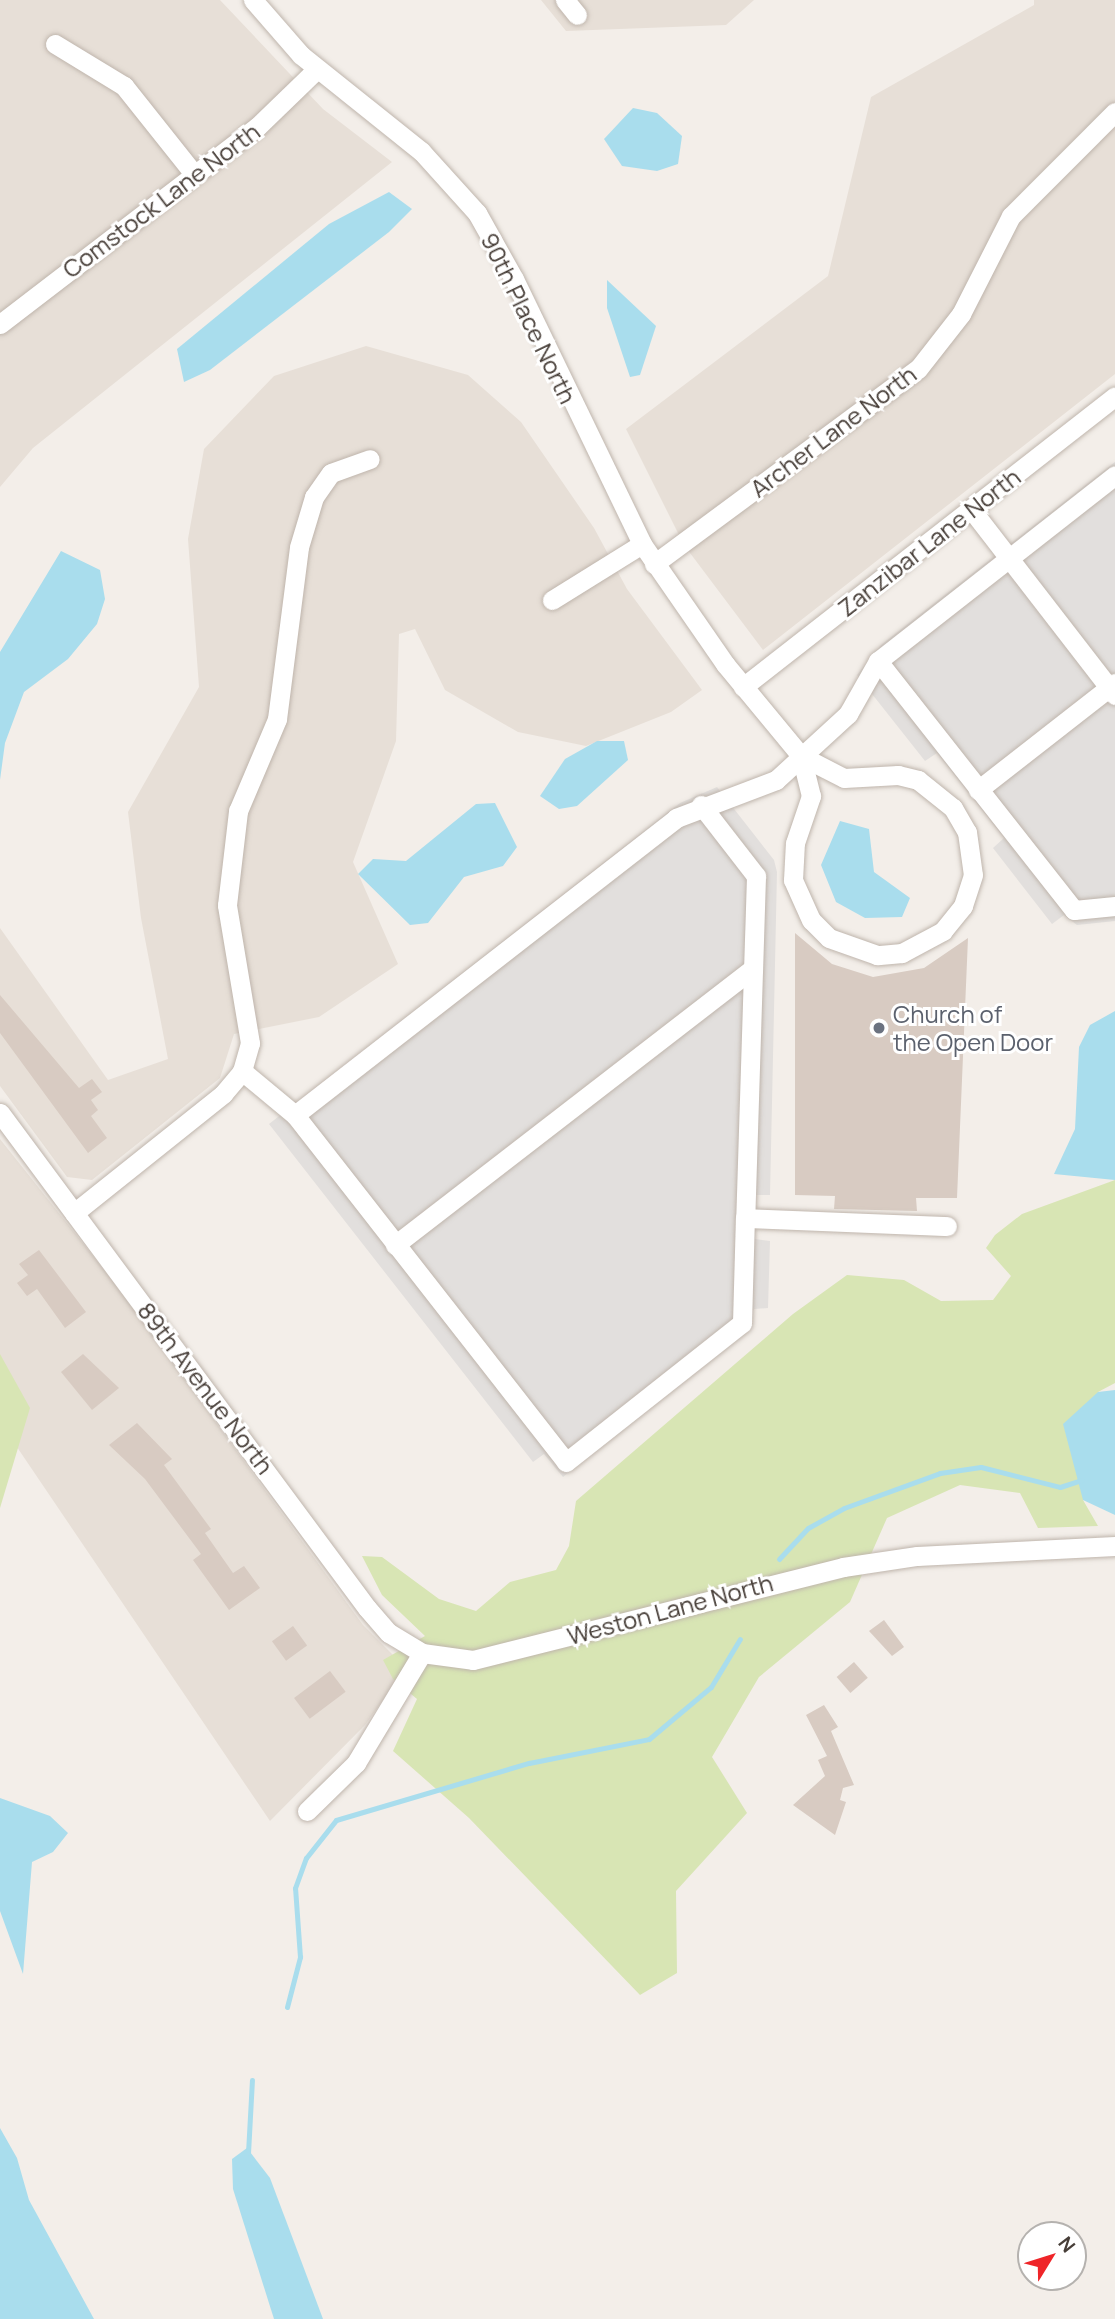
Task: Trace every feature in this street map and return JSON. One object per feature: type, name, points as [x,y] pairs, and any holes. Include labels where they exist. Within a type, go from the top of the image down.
[{"type":"street","name":"90th Place North","points":[[253,0],[316,70],[421,151],[477,213],[514,279],[642,544],[743,687],[801,756]]},
{"type":"street","points":[[55,44],[124,86],[194,174]]},
{"type":"street","name":"Comstock Lane North","points":[[0,324],[274,113],[316,70]]},
{"type":"street","name":"Archer Lane North","points":[[654,564],[918,369],[961,314],[1011,216],[1115,112]]},
{"type":"street","name":"Zanzibar Lane North","points":[[743,687],[1115,396]]},
{"type":"street","points":[[74,1213],[223,1094],[242,1071],[250,1043],[227,905],[238,811],[276,719],[299,547],[314,497],[331,473],[370,459]]},
{"type":"street","points":[[295,1115],[676,818],[701,805],[776,780],[848,715],[878,661],[1115,475]]},
{"type":"street","points":[[971,509],[1113,688],[978,790]]},
{"type":"street","points":[[552,600],[642,544]]},
{"type":"street","points":[[878,661],[1074,910],[1115,906]]},
{"type":"street","points":[[801,756],[844,778],[889,774],[918,780],[953,808],[967,832],[973,875],[963,906],[943,931],[910,950],[877,955],[830,938],[811,920],[793,880],[795,843],[811,796],[801,756]]},
{"type":"street","points":[[242,1071],[295,1115],[566,1462],[742,1323],[750,971],[756,876],[701,805]]},
{"type":"street","points":[[395,1245],[750,971]]},
{"type":"street","name":"89th Avenue North","points":[[0,1113],[367,1608],[389,1633],[422,1653]]},
{"type":"street","points":[[745,1217],[947,1226]]},
{"type":"street","name":"Weston Lane North","points":[[422,1653],[473,1660],[843,1567],[917,1556],[1115,1546]]},
{"type":"street","points":[[307,1811],[356,1763],[422,1653]]},
{"type":"shaded area","points":[[0,0],[220,0],[323,109],[392,162],[33,448],[0,487]]},
{"type":"shaded area","points":[[541,0],[754,0],[726,25],[566,31]]},
{"type":"shaded area","points":[[1034,0],[1115,0],[1115,374],[763,650],[684,545],[626,429],[828,276],[871,97],[1034,5]]},
{"type":"shaded area","points":[[366,346],[468,375],[521,422],[594,528],[627,589],[702,690],[671,712],[586,746],[518,732],[445,690],[415,629],[399,634],[396,741],[353,862],[398,964],[319,1017],[234,1034],[220,1078],[92,1180],[67,1177],[0,1086],[0,928],[108,1080],[168,1059],[141,918],[128,812],[199,687],[188,539],[204,449],[274,376]]},
{"type":"shaded area","points":[[1115,462],[1115,921],[1077,925],[1064,915],[1052,924],[993,848],[1004,838],[937,753],[925,761],[857,675],[881,645]]},
{"type":"shaded area","points":[[717,787],[774,860],[777,872],[770,1195],[756,1195],[755,1239],[770,1241],[768,1308],[754,1309],[742,1336],[563,1477],[544,1454],[533,1462],[269,1124],[680,803]]},
{"type":"shaded area","points":[[0,1139],[112,1280],[363,1625],[406,1668],[365,1725],[270,1821],[0,1422]]},
{"type":"green space","points":[[1115,1180],[1115,1383],[1098,1392],[1083,1500],[1098,1526],[1038,1528],[1020,1493],[960,1485],[887,1518],[850,1602],[759,1677],[712,1757],[747,1813],[676,1891],[677,1973],[640,1995],[469,1818],[393,1751],[417,1699],[393,1679],[383,1660],[425,1636],[382,1595],[362,1556],[382,1557],[439,1599],[476,1611],[510,1582],[556,1570],[569,1546],[576,1501],[793,1314],[847,1275],[904,1280],[941,1301],[993,1300],[1011,1276],[986,1248],[995,1235],[1022,1214]]},
{"type":"green space","points":[[0,1354],[30,1408],[0,1508]]},
{"type":"water","points":[[633,108],[657,113],[682,136],[678,164],[657,171],[622,166],[604,139]]},
{"type":"water","points":[[389,192],[412,209],[389,232],[210,370],[184,382],[177,349],[329,224]]},
{"type":"water","points":[[607,280],[656,326],[640,375],[630,377],[607,308]]},
{"type":"water","points":[[61,551],[100,570],[105,599],[97,624],[68,659],[24,692],[5,743],[0,780],[0,652]]},
{"type":"water","points":[[597,741],[624,741],[628,760],[577,806],[559,809],[540,796],[565,759]]},
{"type":"water","points":[[495,803],[517,847],[503,866],[464,877],[428,923],[410,925],[358,874],[373,859],[406,861],[476,804]]},
{"type":"water","points":[[840,821],[869,829],[874,872],[910,898],[902,917],[865,918],[836,902],[821,865]]},
{"type":"water","points":[[1115,1011],[1115,1180],[1054,1174],[1075,1129],[1079,1047],[1090,1025]]},
{"type":"water","points":[[1115,1390],[1115,1515],[1083,1500],[1063,1424],[1098,1392]]},
{"type":"water","points":[[0,1798],[50,1816],[68,1833],[53,1852],[32,1862],[23,1974],[0,1911]]},
{"type":"water","points":[[0,2128],[17,2158],[29,2200],[94,2319],[0,2319]]},
{"type":"water","points":[[247,2148],[270,2178],[323,2319],[274,2319],[233,2189],[232,2159]]},
{"type":"building","name":"Church of the Open Door","points":[[795,933],[832,964],[873,977],[924,968],[968,938],[957,1198],[916,1198],[917,1211],[834,1209],[835,1196],[795,1195]]},
{"type":"building","points":[[0,995],[79,1088],[92,1079],[102,1092],[91,1100],[98,1110],[91,1116],[107,1138],[88,1153],[0,1033]]},
{"type":"building","points":[[39,1250],[86,1312],[65,1328],[37,1289],[27,1296],[17,1283],[28,1275],[19,1264]]},
{"type":"building","points":[[83,1354],[119,1388],[92,1410],[61,1372]]},
{"type":"building","points":[[137,1423],[172,1459],[164,1465],[211,1529],[205,1533],[233,1573],[244,1566],[260,1588],[229,1610],[193,1560],[201,1554],[145,1479],[109,1445]]},
{"type":"building","points":[[884,1620],[904,1647],[892,1656],[869,1631]]},
{"type":"building","points":[[293,1626],[307,1645],[286,1661],[272,1641]]},
{"type":"building","points":[[854,1662],[868,1678],[850,1693],[837,1677]]},
{"type":"building","points":[[330,1671],[346,1692],[310,1719],[294,1698]]},
{"type":"building","points":[[824,1705],[838,1727],[831,1731],[854,1785],[843,1788],[840,1800],[846,1802],[835,1835],[793,1805],[825,1776],[818,1760],[827,1756],[806,1715]]},
{"type":"waterway","points":[[779,1559],[808,1528],[844,1508],[940,1473],[981,1467],[1060,1487],[1082,1480]]},
{"type":"waterway","points":[[287,2007],[300,1957],[295,1888],[306,1858],[336,1820],[529,1763],[649,1739],[711,1687],[740,1639]]},
{"type":"waterway","points":[[248,2153],[252,2080]]},
{"type":"place","name":"Church of the Open Door","points":[[879,1028]]}]
